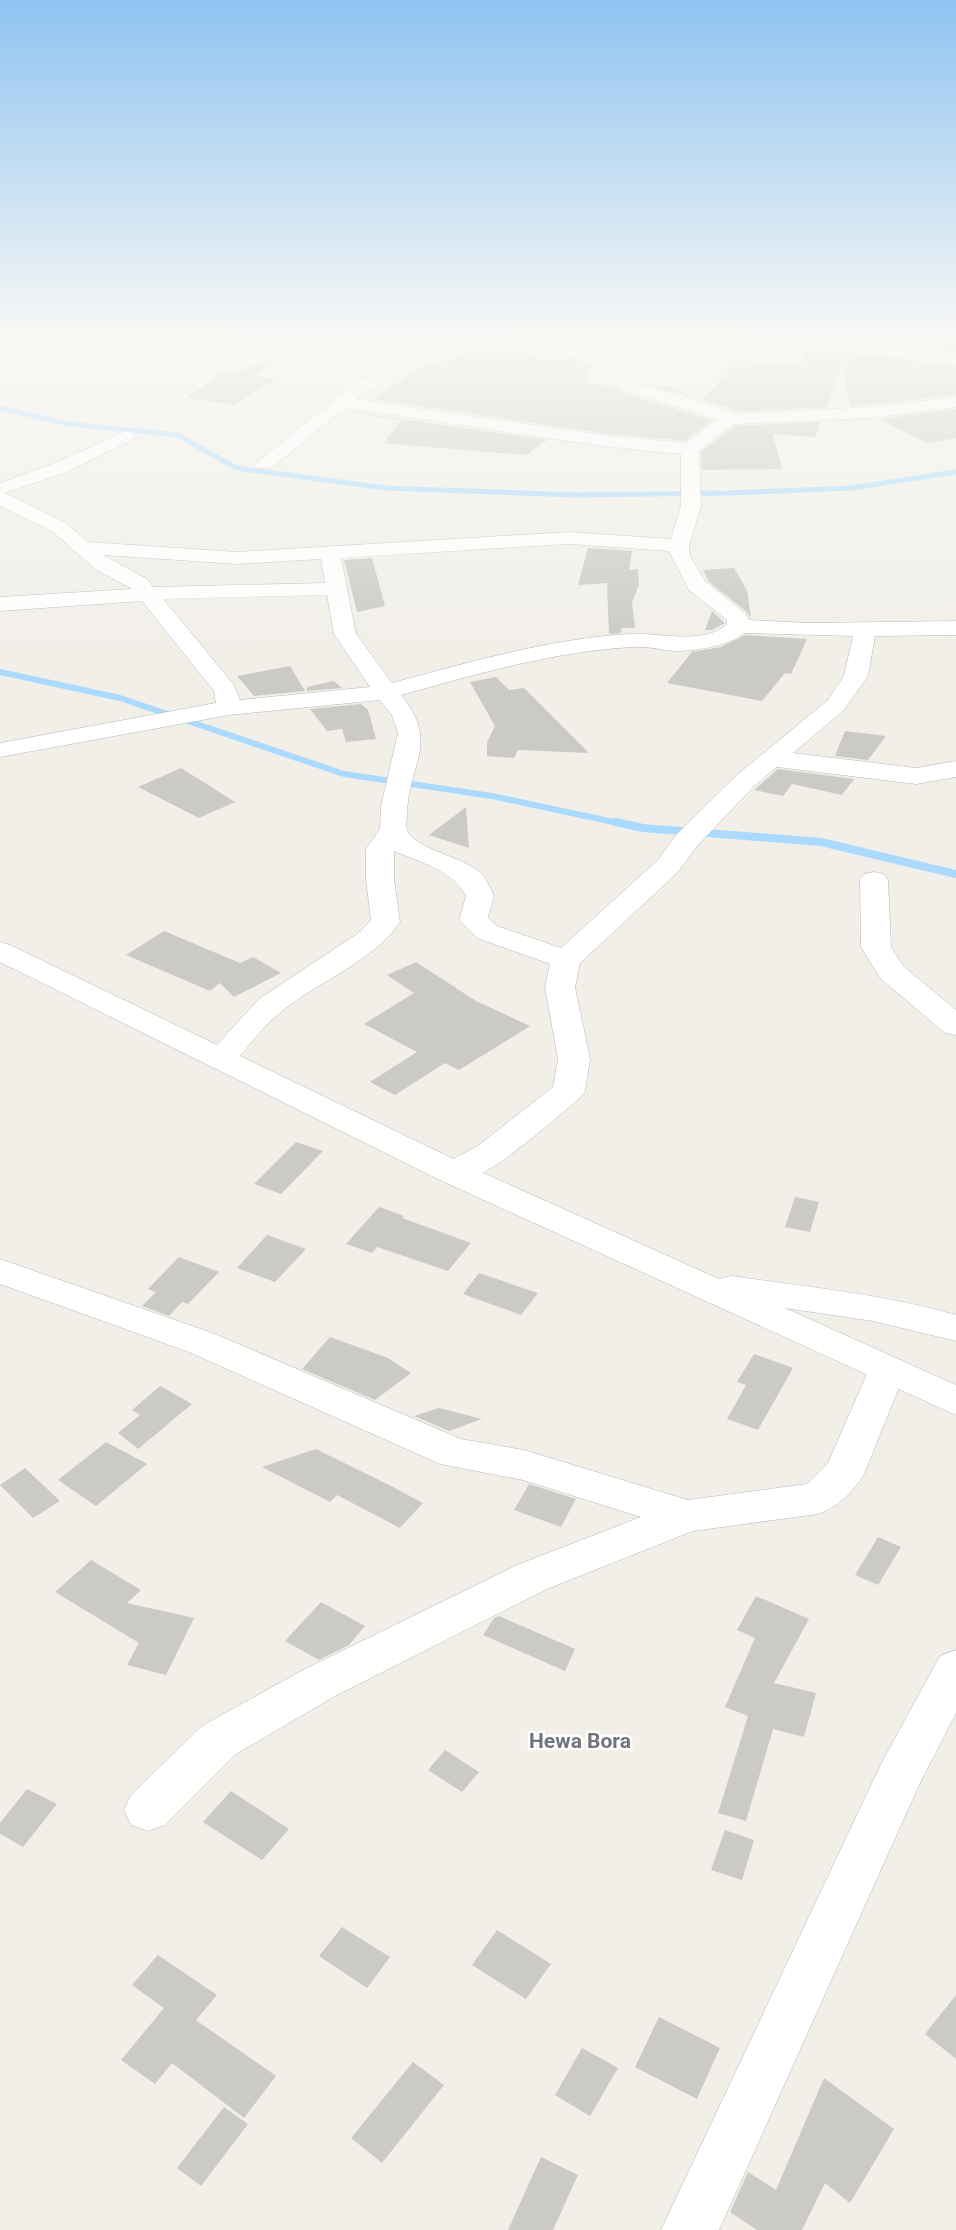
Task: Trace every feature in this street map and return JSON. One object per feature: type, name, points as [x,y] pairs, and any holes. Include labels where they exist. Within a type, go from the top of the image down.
[{"type":"street","points":[[0,489],[60,468],[116,441]]},
{"type":"street","points":[[264,464],[294,441]]},
{"type":"street","points":[[617,441],[690,449],[700,441]]},
{"type":"street","points":[[690,449],[691,506],[679,546],[680,556],[697,585],[737,618],[739,626]]},
{"type":"street","points":[[0,498],[59,527],[74,542],[86,548],[102,565],[139,584],[226,690],[229,708]]},
{"type":"street","points":[[86,548],[237,558],[569,538],[679,546]]},
{"type":"street","points":[[220,1059],[270,1005],[370,938],[386,922],[380,879],[380,849],[393,829],[394,806],[410,733],[404,714],[345,634],[330,552]]},
{"type":"street","points":[[0,604],[90,601],[147,594],[336,589]]},
{"type":"street","points":[[0,750],[229,708],[386,692],[498,661],[605,642],[638,640],[677,644],[727,636],[739,626],[865,630],[956,628]]},
{"type":"street","points":[[454,1173],[491,1152],[569,1091],[574,1059],[560,987],[566,960],[668,866],[686,841],[746,780],[775,759],[806,728],[836,705],[856,676],[865,630]]},
{"type":"street","points":[[775,759],[865,768],[916,776],[956,769]]},
{"type":"street","points":[[393,829],[403,845],[451,866],[471,879],[480,896],[473,920],[487,932],[566,960]]},
{"type":"street","points":[[874,880],[876,947],[891,972],[956,1026]]},
{"type":"street","points":[[0,951],[454,1173],[956,1401]]},
{"type":"street","points":[[0,1271],[202,1342],[454,1453],[524,1465],[688,1516]]},
{"type":"street","points":[[688,1281],[837,1302],[924,1318],[956,1328]]},
{"type":"street","points":[[148,1810],[219,1740],[319,1683],[532,1577],[688,1516],[818,1498],[845,1472],[886,1370]]},
{"type":"street","points":[[690,2230],[899,1777],[956,1669]]},
{"type":"building","points":[[385,441],[546,441],[526,455],[384,443]]},
{"type":"building","points":[[715,441],[775,441],[782,469],[702,470],[701,452]]},
{"type":"building","points":[[588,548],[632,551],[629,570],[638,569],[639,585],[632,602],[635,628],[622,628],[620,633],[609,634],[607,583],[578,585]]},
{"type":"building","points":[[372,558],[385,606],[357,612],[344,560]]},
{"type":"building","points":[[734,568],[747,590],[751,618],[746,611],[709,582],[703,570]]},
{"type":"building","points":[[712,611],[725,623],[712,630],[705,630]]},
{"type":"building","points":[[745,635],[807,639],[791,674],[785,673],[762,701],[667,683],[692,652],[721,647]]},
{"type":"building","points":[[290,666],[305,691],[254,696],[237,676]]},
{"type":"building","points":[[496,677],[509,690],[524,688],[589,753],[518,750],[514,758],[487,756],[487,742],[495,726],[470,682]]},
{"type":"building","points":[[334,681],[342,688],[307,691],[307,687]]},
{"type":"building","points":[[361,704],[368,710],[376,739],[346,742],[342,729],[327,731],[310,709]]},
{"type":"building","points":[[845,731],[886,736],[868,760],[835,756]]},
{"type":"building","points":[[181,768],[235,802],[199,818],[138,787]]},
{"type":"building","points":[[778,769],[854,779],[842,795],[792,784],[783,796],[754,790]]},
{"type":"building","points":[[466,807],[469,848],[429,835]]},
{"type":"building","points":[[164,931],[240,963],[253,957],[281,973],[234,997],[220,983],[210,991],[126,955]]},
{"type":"building","points":[[416,962],[476,1001],[530,1026],[459,1070],[445,1063],[395,1095],[370,1082],[417,1052],[364,1024],[414,993],[387,975]]},
{"type":"building","points":[[296,1142],[323,1151],[281,1194],[254,1184]]},
{"type":"building","points":[[795,1197],[819,1202],[810,1232],[785,1227]]},
{"type":"building","points":[[379,1207],[404,1216],[402,1218],[471,1243],[448,1271],[377,1247],[372,1253],[346,1244]]},
{"type":"building","points":[[267,1235],[306,1249],[275,1282],[237,1268]]},
{"type":"building","points":[[179,1257],[219,1272],[188,1304],[182,1302],[169,1316],[142,1306],[156,1292],[148,1289]]},
{"type":"building","points":[[479,1273],[538,1293],[521,1315],[463,1294]]},
{"type":"building","points":[[330,1337],[388,1358],[411,1373],[375,1400],[302,1369]]},
{"type":"building","points":[[754,1354],[793,1368],[758,1430],[727,1419],[746,1385],[737,1382]]},
{"type":"building","points":[[160,1386],[192,1404],[138,1449],[118,1433],[140,1415],[132,1410]]},
{"type":"building","points":[[439,1408],[482,1419],[449,1431],[414,1416]]},
{"type":"building","points":[[106,1442],[147,1464],[96,1506],[58,1480]]},
{"type":"building","points":[[316,1449],[423,1503],[400,1528],[337,1495],[330,1502],[262,1467]]},
{"type":"building","points":[[25,1468],[60,1501],[33,1518],[0,1485]]},
{"type":"building","points":[[529,1484],[576,1499],[561,1527],[514,1510]]},
{"type":"building","points":[[878,1537],[901,1547],[878,1585],[855,1575]]},
{"type":"building","points":[[91,1560],[141,1590],[127,1603],[194,1618],[166,1675],[127,1665],[139,1643],[55,1592]]},
{"type":"building","points":[[756,1596],[809,1619],[774,1683],[816,1693],[804,1737],[773,1729],[746,1821],[718,1813],[748,1716],[725,1707],[755,1638],[737,1630]]},
{"type":"building","points":[[321,1602],[365,1626],[349,1645],[319,1660],[285,1641]]},
{"type":"building","points":[[499,1616],[575,1649],[565,1671],[483,1635],[494,1618]]},
{"type":"building","points":[[445,1750],[479,1772],[462,1792],[428,1770]]},
{"type":"building","points":[[27,1789],[57,1804],[23,1847],[0,1834],[0,1823]]},
{"type":"building","points":[[231,1791],[289,1829],[262,1860],[203,1822]]},
{"type":"building","points":[[725,1830],[754,1840],[742,1880],[711,1870]]},
{"type":"building","points":[[342,1927],[390,1957],[367,1988],[319,1956]]},
{"type":"building","points":[[497,1930],[551,1964],[526,1999],[472,1965]]},
{"type":"building","points":[[158,1955],[217,1995],[196,2020],[276,2076],[244,2118],[172,2063],[155,2084],[121,2060],[164,2008],[132,1985]]},
{"type":"building","points":[[956,1995],[956,2059],[925,2034]]},
{"type":"building","points":[[659,2017],[720,2048],[697,2099],[635,2067]]},
{"type":"building","points":[[582,2048],[618,2068],[590,2116],[555,2095]]},
{"type":"building","points":[[413,2062],[444,2085],[382,2163],[351,2138]]},
{"type":"building","points":[[824,2078],[894,2129],[850,2203],[825,2183],[802,2230],[757,2230],[730,2212],[748,2172],[776,2190]]},
{"type":"building","points":[[224,2107],[248,2124],[201,2186],[177,2168]]},
{"type":"building","points":[[541,2157],[578,2175],[553,2230],[508,2230]]},
{"type":"waterway","points":[[189,441],[236,468],[385,488],[576,495],[729,493],[851,488],[956,472]]},
{"type":"waterway","points":[[0,672],[120,698],[344,774],[492,796],[623,824]]},
{"type":"waterway","points":[[616,822],[643,828],[821,842],[956,874]]},
{"type":"district","name":"Hewa Bora","points":[[580,1741]]}]
